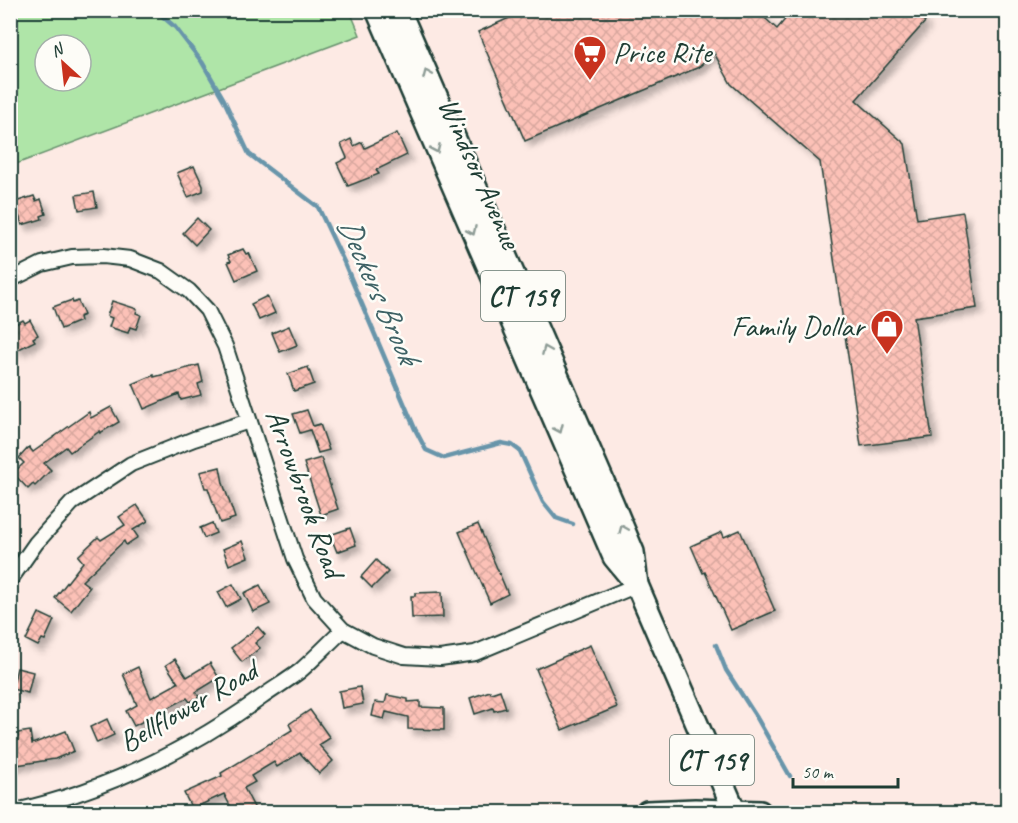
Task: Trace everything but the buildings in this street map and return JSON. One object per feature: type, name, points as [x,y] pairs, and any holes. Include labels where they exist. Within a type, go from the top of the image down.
[{"type":"main road","name":"Windsor Avenue","points":[[377,10],[459,175],[590,476],[633,552],[637,585],[734,812]]},
{"type":"main road","name":"Windsor Avenue","points":[[399,10],[459,175]]},
{"type":"main road","points":[[647,813],[760,813]]},
{"type":"street","name":"Arrowbrook Road","points":[[10,280],[42,264],[72,257],[103,256],[130,259],[161,271],[189,291],[207,310],[225,346],[295,559],[314,598],[343,630],[373,646],[404,656],[440,658],[475,653],[637,585]]},
{"type":"street","points":[[10,580],[36,543],[72,503],[131,464],[194,439],[249,421]]},
{"type":"street","name":"Bellflower Road","points":[[10,813],[93,788],[169,756],[238,715],[299,671],[343,630]]},
{"type":"green space","points":[[11,10],[350,11],[360,35],[11,166]]},
{"type":"waterway","name":"Deckers Brook","points":[[155,10],[175,27],[202,62],[224,100],[249,154],[318,207],[426,450],[444,458],[501,443],[512,445],[520,451],[543,502],[556,518],[573,524]]},
{"type":"waterway","name":"Deckers Brook","points":[[716,645],[726,670],[790,776]]},
{"type":"place","name":"Price Rite","points":[[590,81]]},
{"type":"place","name":"Family Dollar","points":[[887,355]]}]
